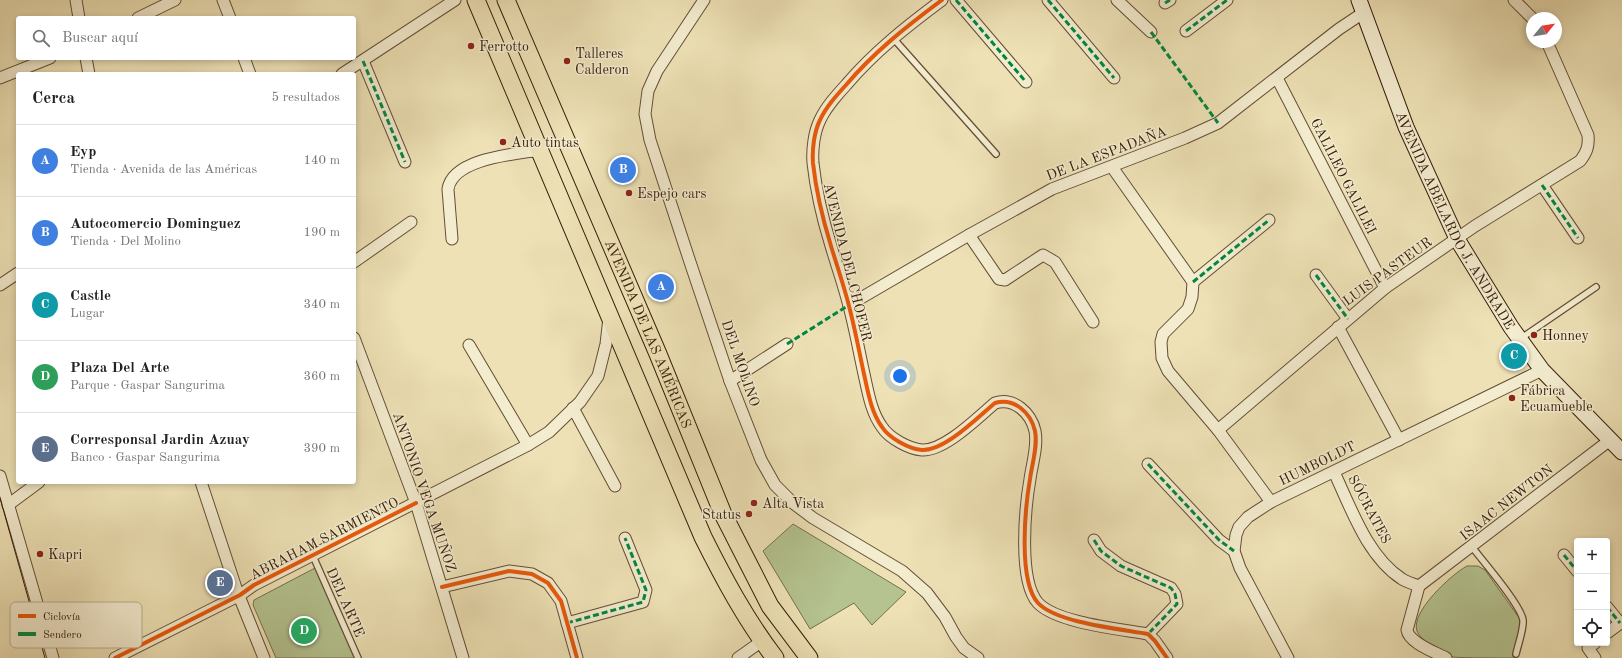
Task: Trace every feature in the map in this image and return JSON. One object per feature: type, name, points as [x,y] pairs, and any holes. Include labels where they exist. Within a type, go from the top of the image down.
[{"type":"main road","name":"AVENIDA DE LAS AMÉRICAS","points":[[476,0],[704,536],[727,583],[762,641],[775,658]]},
{"type":"main road","name":"AVENIDA DE LAS AMÉRICAS","points":[[506,0],[658,354],[723,514],[770,606],[809,658]]},
{"type":"street","points":[[76,0],[79,16]]},
{"type":"street","points":[[142,16],[175,0]]},
{"type":"street","points":[[223,0],[229,16]]},
{"type":"street","points":[[345,72],[455,0]]},
{"type":"street","name":"DEL MOLINO","points":[[704,0],[657,71],[648,91],[645,114],[650,140],[730,381],[762,460],[775,485],[793,503],[813,518],[902,571],[927,593],[945,617],[964,648],[978,658]]},
{"type":"street","name":"AVENIDA DEL CHOFER","points":[[942,0],[893,38],[866,63],[835,97],[819,121],[814,141],[813,163],[819,195],[830,244],[849,305],[871,405],[882,427],[889,435],[900,442],[921,450],[938,446],[954,436],[995,403],[1001,401],[1008,402],[1024,409],[1032,422],[1035,431],[1036,443],[1029,481],[1025,542],[1026,570],[1032,596],[1048,611],[1063,618],[1148,634]]},
{"type":"street","points":[[956,0],[1026,82]]},
{"type":"street","points":[[1048,0],[1114,78]]},
{"type":"street","points":[[1117,0],[1151,32]]},
{"type":"street","points":[[1186,31],[1227,0]]},
{"type":"street","points":[[1514,0],[1526,12]]},
{"type":"street","name":"DE LA ESPADAÑA","points":[[849,305],[969,235],[1052,189],[1185,138],[1218,123],[1339,29],[1361,7]]},
{"type":"street","name":"AVENIDA ABELARDO J. ANDRADE","points":[[1361,7],[1406,127],[1457,239],[1510,327],[1542,370],[1622,452]]},
{"type":"street","name":"LUIS PASTEUR","points":[[1218,430],[1385,288],[1475,226],[1580,161],[1586,154],[1589,145],[1588,135],[1550,48]]},
{"type":"street","points":[[0,78],[45,60]]},
{"type":"street","points":[[86,60],[89,72]]},
{"type":"street","points":[[245,60],[249,72]]},
{"type":"street","points":[[363,61],[405,162]]},
{"type":"street","name":"GALILEO GALILEI","points":[[1277,78],[1385,288]]},
{"type":"street","points":[[452,239],[448,189],[457,173],[466,167],[490,159],[540,150]]},
{"type":"street","points":[[1112,167],[1193,282],[1192,297],[1188,309],[1163,334],[1161,342],[1162,358],[1168,371],[1218,430],[1271,502]]},
{"type":"street","points":[[1542,185],[1578,238]]},
{"type":"street","points":[[1193,282],[1269,220]]},
{"type":"street","points":[[356,261],[411,222]]},
{"type":"street","points":[[969,235],[999,279],[1005,280],[1043,255],[1049,257],[1054,262],[1093,322]]},
{"type":"street","points":[[0,285],[16,274]]},
{"type":"street","points":[[1316,275],[1348,319]]},
{"type":"street","name":"ABRAHAM SARMIENTO","points":[[142,644],[240,595],[254,585],[528,445],[549,432],[580,402],[598,376],[606,344],[610,312]]},
{"type":"street","points":[[1338,327],[1399,440]]},
{"type":"street","name":"ANTONIO VEGA MUÑOZ","points":[[356,343],[416,503],[463,658]]},
{"type":"street","points":[[730,381],[787,344]]},
{"type":"street","points":[[469,345],[528,445]]},
{"type":"street","name":"HUMBOLDT","points":[[1288,658],[1240,568],[1234,551],[1239,526],[1248,517],[1271,502],[1542,370]]},
{"type":"street","points":[[573,408],[614,486]]},
{"type":"street","name":"ISAAC NEWTON","points":[[1419,586],[1472,547],[1610,440]]},
{"type":"street","points":[[1148,464],[1219,540],[1234,551]]},
{"type":"street","name":"SÓCRATES","points":[[1334,472],[1366,538],[1376,554],[1388,568],[1402,580],[1419,586]]},
{"type":"street","points":[[0,476],[37,602]]},
{"type":"street","points":[[8,505],[36,484]]},
{"type":"street","points":[[202,484],[237,591],[240,595],[264,658]]},
{"type":"street","points":[[567,623],[643,602],[646,590],[625,538]]},
{"type":"street","points":[[1094,540],[1101,551],[1121,566],[1170,588],[1176,594],[1177,604],[1148,634],[1167,658]]},
{"type":"street","points":[[1564,555],[1574,567]]},
{"type":"street","points":[[442,587],[509,571],[532,574],[548,583],[561,601],[577,658]]},
{"type":"street","points":[[1419,586],[1407,630],[1408,636],[1412,640],[1446,658]]},
{"type":"street","points":[[1610,610],[1621,622],[1610,631]]},
{"type":"street","points":[[738,658],[762,641]]},
{"type":"street","points":[[1591,646],[1596,658]]},
{"type":"street","points":[[50,648],[53,658]]},
{"type":"street","name":"ABRAHAM SARMIENTO","points":[[115,658],[135,648]]},
{"type":"lane","points":[[893,38],[996,154]]},
{"type":"lane","points":[[1520,339],[1596,287]]},
{"type":"lane","points":[[1472,547],[1513,600],[1523,621],[1516,654]]},
{"type":"lane","name":"DEL ARTE","points":[[313,556],[358,658]]},
{"type":"green space","points":[[793,524],[906,592],[872,625],[854,603],[810,629],[763,551]]},
{"type":"green space","points":[[1467,566],[1478,566],[1485,570],[1520,619],[1514,658],[1453,657],[1432,646],[1419,635],[1417,631],[1417,623],[1426,604],[1443,585],[1460,570]]},
{"type":"green space","points":[[315,568],[355,658],[276,658],[253,605],[254,600]]},
{"type":"tram line","points":[[0,498],[29,602]]},
{"type":"tram line","points":[[42,648],[45,658]]},
{"type":"marked path","points":[[956,0],[1026,82]]},
{"type":"marked path","points":[[1048,0],[1114,78]]},
{"type":"marked path","points":[[1165,3],[1170,0]]},
{"type":"marked path","points":[[1186,31],[1227,0]]},
{"type":"marked path","points":[[1151,32],[1218,123]]},
{"type":"marked path","points":[[363,61],[405,162]]},
{"type":"marked path","points":[[1542,185],[1578,238]]},
{"type":"marked path","points":[[1193,282],[1269,220]]},
{"type":"marked path","points":[[1316,275],[1348,319]]},
{"type":"marked path","points":[[787,344],[849,305]]},
{"type":"marked path","points":[[1148,464],[1219,540],[1234,551]]},
{"type":"marked path","points":[[567,623],[643,602],[646,590],[625,538]]},
{"type":"marked path","points":[[1094,540],[1101,551],[1121,566],[1171,588],[1175,594],[1177,604],[1148,634]]},
{"type":"marked path","points":[[1564,555],[1574,567]]},
{"type":"marked path","points":[[1609,610],[1620,623]]},
{"type":"cycle path","points":[[942,0],[891,40],[868,61],[835,97],[822,115],[816,130],[814,141],[813,163],[820,205],[849,306],[870,402],[878,421],[889,435],[911,448],[922,450],[931,449],[951,439],[995,403],[1009,402],[1021,408],[1030,418],[1036,437],[1025,525],[1025,562],[1032,593],[1038,603],[1047,610],[1059,616],[1090,624],[1148,634],[1167,658]]},
{"type":"cycle path","points":[[142,644],[240,595],[254,585],[416,503]]},
{"type":"cycle path","points":[[442,587],[509,571],[532,574],[548,583],[561,601],[577,658]]},
{"type":"cycle path","points":[[115,658],[135,648]]},
{"type":"place","name":"Ferrotto","points":[[471,46]]},
{"type":"place","name":"Talleres Calderon","points":[[567,61]]},
{"type":"place","name":"Auto tintas","points":[[503,142]]},
{"type":"place","name":"Autocomercio Dominguez","points":[[623,170]]},
{"type":"place","name":"Espejo cars","points":[[629,193]]},
{"type":"place","name":"Eyp","points":[[661,287]]},
{"type":"place","name":"Honney","points":[[1534,335]]},
{"type":"place","name":"Castle","points":[[1514,356]]},
{"type":"place","name":"Fábrica Ecuamueble","points":[[1512,398]]},
{"type":"place","name":"Alta Vista","points":[[754,503]]},
{"type":"place","name":"Status","points":[[749,514]]},
{"type":"place","name":"Kapri","points":[[40,554]]},
{"type":"place","name":"Corresponsal Jardin Azuay","points":[[220,583]]},
{"type":"place","name":"Plaza Del Arte","points":[[304,631]]}]
